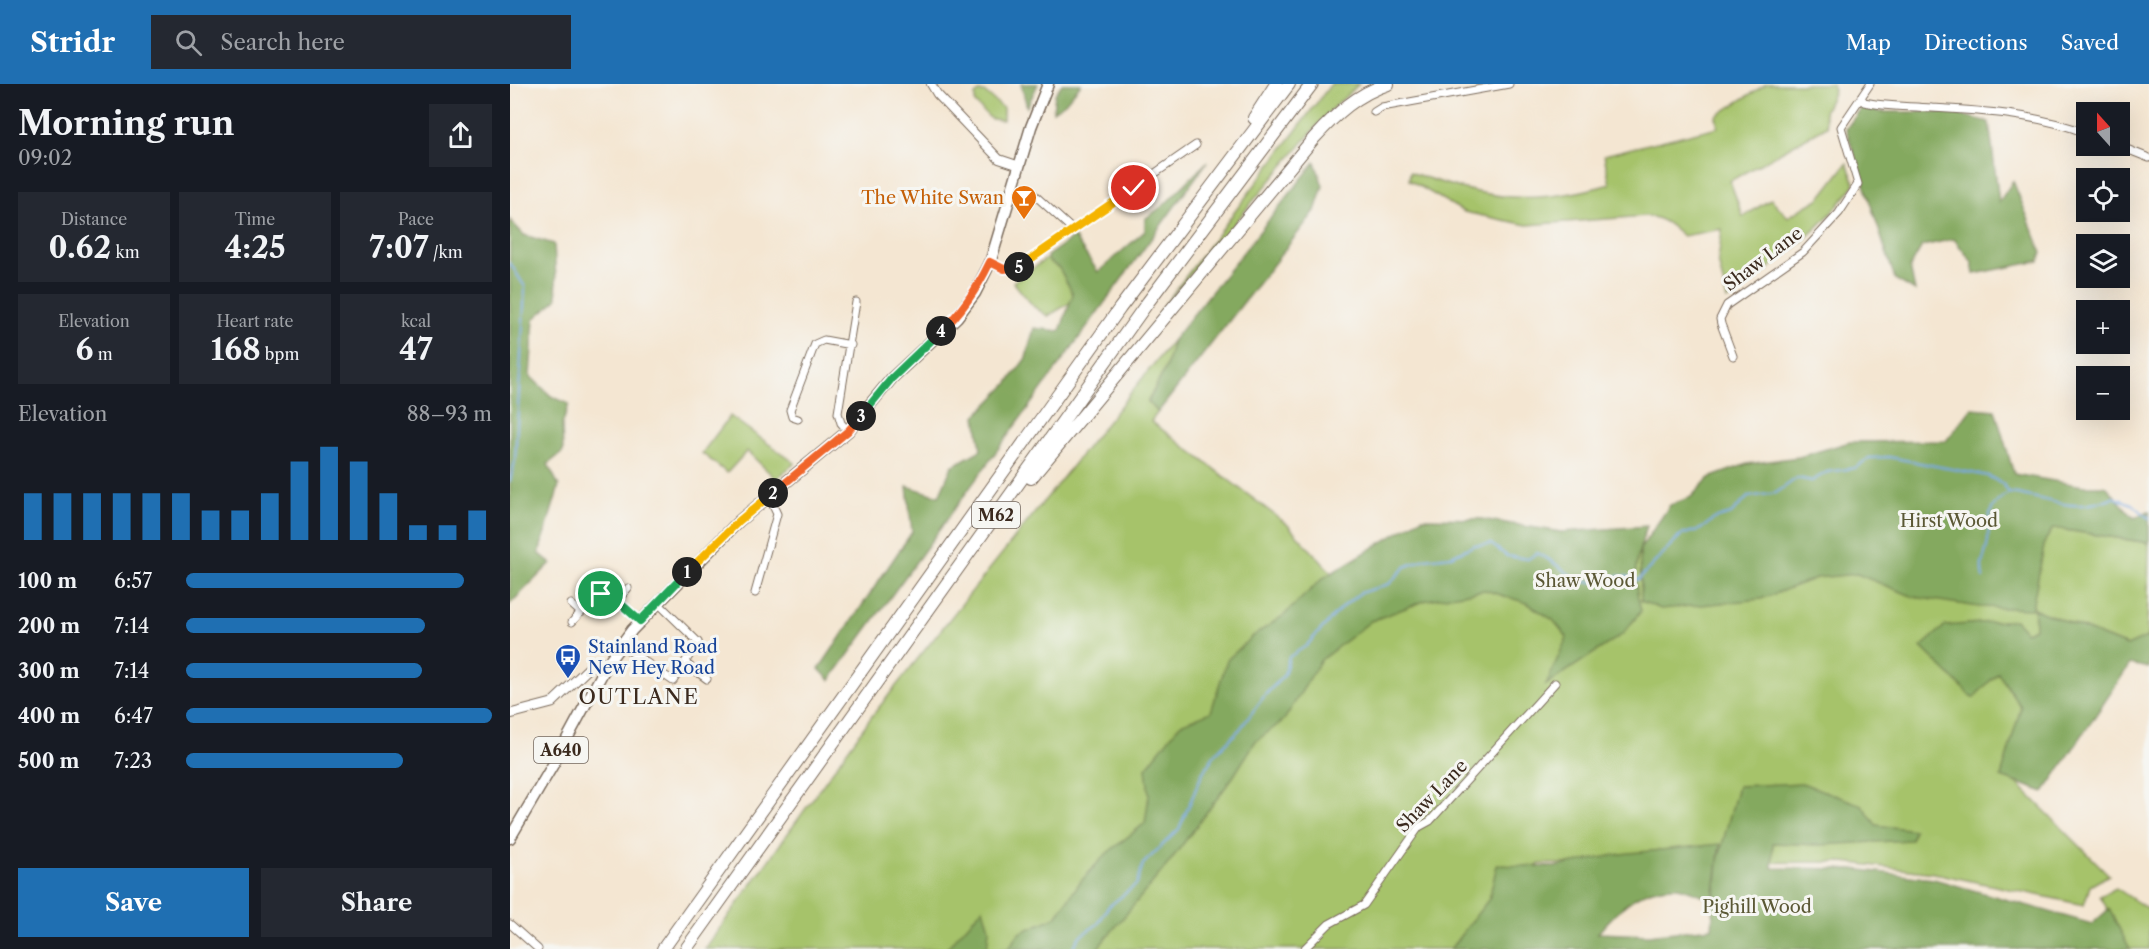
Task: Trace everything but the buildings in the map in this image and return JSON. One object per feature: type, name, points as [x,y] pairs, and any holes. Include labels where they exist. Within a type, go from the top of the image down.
[{"type":"highway","points":[[1190,214],[1276,84]]},
{"type":"highway","name":"M62","points":[[663,949],[1190,214],[1289,84]]},
{"type":"highway","name":"M62","points":[[686,949],[1148,302],[1312,84]]},
{"type":"highway","points":[[967,556],[1314,138],[1353,101],[1388,84]]},
{"type":"main road","name":"A640","points":[[510,838],[554,763],[609,660],[640,621],[714,545],[848,431],[892,378],[957,317],[975,293],[990,262],[1047,84]]},
{"type":"main road","points":[[510,714],[552,703],[592,665],[609,660]]},
{"type":"street","points":[[931,84],[937,94],[999,159],[1020,166]]},
{"type":"street","points":[[1374,112],[1382,107],[1509,84]]},
{"type":"street","points":[[1870,84],[1861,97],[1864,102],[1882,106],[1968,110],[2050,120],[2076,129]]},
{"type":"street","name":"Shaw Lane","points":[[1733,356],[1720,319],[1727,305],[1803,252],[1839,213],[1858,184],[1841,127],[1861,97]]},
{"type":"street","points":[[990,262],[1004,269],[1018,268],[1196,145]]},
{"type":"street","points":[[2130,150],[2149,158]]},
{"type":"street","points":[[1028,189],[1073,230]]},
{"type":"street","points":[[848,431],[838,413],[851,345],[856,302]]},
{"type":"street","points":[[798,419],[792,417],[790,410],[815,344],[825,340],[851,345]]},
{"type":"street","points":[[755,593],[777,514],[768,497]]},
{"type":"street","points":[[617,601],[628,588]]},
{"type":"street","points":[[572,622],[601,594],[617,601],[640,621]]},
{"type":"street","points":[[621,645],[673,681],[698,642],[657,602]]},
{"type":"street","points":[[571,604],[581,613]]},
{"type":"street","points":[[685,663],[707,679]]},
{"type":"street","name":"Shaw Lane","points":[[1304,949],[1329,924],[1364,905],[1419,827],[1430,821],[1555,683]]},
{"type":"street","points":[[510,924],[538,949]]},
{"type":"green space","points":[[1021,84],[1038,84],[1027,107]]},
{"type":"green space","points":[[1062,84],[1081,84],[1065,103],[1053,111],[1055,94]]},
{"type":"green space","points":[[1331,84],[1359,84],[1327,114],[1159,312]]},
{"type":"green space","points":[[1766,84],[1832,84],[1834,91],[1824,112],[1827,126],[1730,181],[1743,217],[1771,199],[1788,217],[1820,198],[1847,163],[1855,184],[1812,233],[1727,300],[1718,261],[1722,229],[1683,236],[1662,220],[1646,216],[1527,225],[1464,212],[1409,180],[1410,172],[1485,194],[1509,197],[1557,196],[1610,184],[1604,155],[1718,127],[1716,116]]},
{"type":"green space","points":[[984,92],[1003,108],[1003,120],[991,119],[975,103],[975,95]]},
{"type":"green space","points":[[1862,107],[1880,112],[1949,112],[1989,122],[1999,202],[2013,181],[2042,253],[2039,261],[1974,274],[1972,262],[1954,239],[1922,246],[1910,267],[1915,291],[1895,279],[1846,129]]},
{"type":"green space","points":[[1207,162],[830,680],[819,669],[912,532],[907,486],[939,496],[952,466],[981,450],[976,416],[1007,384],[1026,358],[1034,328],[1060,331],[1073,294],[1059,268],[1048,261],[1047,256],[1074,237],[1098,272],[1145,231],[1145,219],[1164,205]]},
{"type":"green space","points":[[1315,162],[1323,186],[1315,211],[1158,412],[1148,402],[1166,367],[1173,340]]},
{"type":"green space","points":[[510,220],[524,235],[554,244],[557,299],[534,319],[530,376],[551,396],[569,404],[562,425],[563,452],[548,464],[559,486],[539,553],[551,563],[510,604]]},
{"type":"green space","points":[[1046,259],[1067,273],[1075,300],[1048,316],[1034,307],[1013,282]]},
{"type":"green space","points":[[1173,340],[1166,367],[1148,401],[1158,412],[1151,421],[1288,525],[1340,582],[1619,563],[1870,468],[2065,530],[2149,543],[2147,638],[2127,646],[2048,614],[2014,780],[2109,875],[2090,886],[2084,905],[1934,873],[1843,862],[1539,864],[1470,949],[705,949],[872,716]]},
{"type":"green space","name":"Hirst Wood","points":[[1972,408],[1995,410],[2014,474],[2083,486],[2106,486],[2134,518],[2149,511],[2149,543],[2053,528],[2045,541],[2032,609],[1979,607],[1914,597],[1857,574],[1816,578],[1761,599],[1661,609],[1641,601],[1640,549],[1670,505],[1691,497],[1709,478],[1747,464],[1799,457],[1850,442],[1946,441]]},
{"type":"green space","points":[[730,416],[795,463],[776,479],[747,451],[727,473],[702,453]]},
{"type":"green space","name":"Shaw Wood","points":[[1422,518],[1481,519],[1561,532],[1647,526],[1636,568],[1636,588],[1641,611],[1623,634],[1546,685],[1567,637],[1553,620],[1527,603],[1485,590],[1427,600],[1371,621],[1321,660],[1284,720],[1255,742],[1233,777],[1168,864],[1097,949],[1008,949],[1019,933],[1056,917],[1081,881],[1106,854],[1145,823],[1149,795],[1146,768],[1180,724],[1211,712],[1227,660],[1253,636],[1284,615],[1323,578]]},
{"type":"green space","points":[[2034,609],[2127,646],[2149,636],[2149,668],[2130,664],[2044,792],[2001,777],[2021,707],[1998,673],[1973,698],[1921,647],[1945,626],[2015,620],[2026,632],[2035,628]]},
{"type":"green space","name":"Pighill Wood","points":[[1802,783],[1862,805],[1876,825],[1914,830],[1911,840],[1820,845],[1773,843],[1772,868],[1853,869],[1934,879],[2092,924],[2109,909],[2130,949],[1450,949],[1489,899],[1497,865],[1554,867],[1620,854],[1720,844],[1718,860],[1738,786]],"holes":[[[1718,860],[1712,928],[1648,935],[1598,933],[1623,907],[1642,894],[1653,890],[1677,887],[1713,900]]]},
{"type":"green space","points":[[2116,888],[2149,910],[2149,949],[2130,949],[2100,896]]},
{"type":"green space","points":[[983,908],[989,929],[987,949],[946,949]]},
{"type":"waterway","points":[[510,263],[525,287],[515,461],[510,481]]},
{"type":"waterway","points":[[1072,949],[1080,936],[1098,924],[1108,907],[1137,884],[1143,864],[1179,829],[1203,772],[1216,753],[1240,729],[1265,695],[1284,675],[1289,657],[1306,646],[1340,609],[1360,593],[1389,584],[1405,567],[1425,559],[1451,556],[1475,545],[1491,544],[1507,556],[1528,559],[1537,553],[1581,581],[1589,582],[1621,576],[1638,580],[1681,535],[1701,529],[1714,519],[1731,514],[1748,497],[1776,493],[1797,478],[1812,481],[1827,472],[1855,468],[1869,458],[1889,457],[1988,476],[2003,484],[2009,493],[2061,504],[2085,505],[2113,497],[2132,504],[2149,518]]},
{"type":"waterway","points":[[1983,578],[1982,562],[1987,547],[1990,514],[1996,503],[2009,493]]},
{"type":"place","name":"The White Swan","points":[[1024,221]]},
{"type":"place","name":"Stainland Road New Hey Road","points":[[568,680]]},
{"type":"district","name":"OUTLANE","points":[[639,696]]},
{"type":"route","points":[[601,594],[612,596],[640,621],[739,521],[848,431],[892,378],[957,317],[975,293],[990,262],[1004,269],[1018,268],[1134,188]]}]
